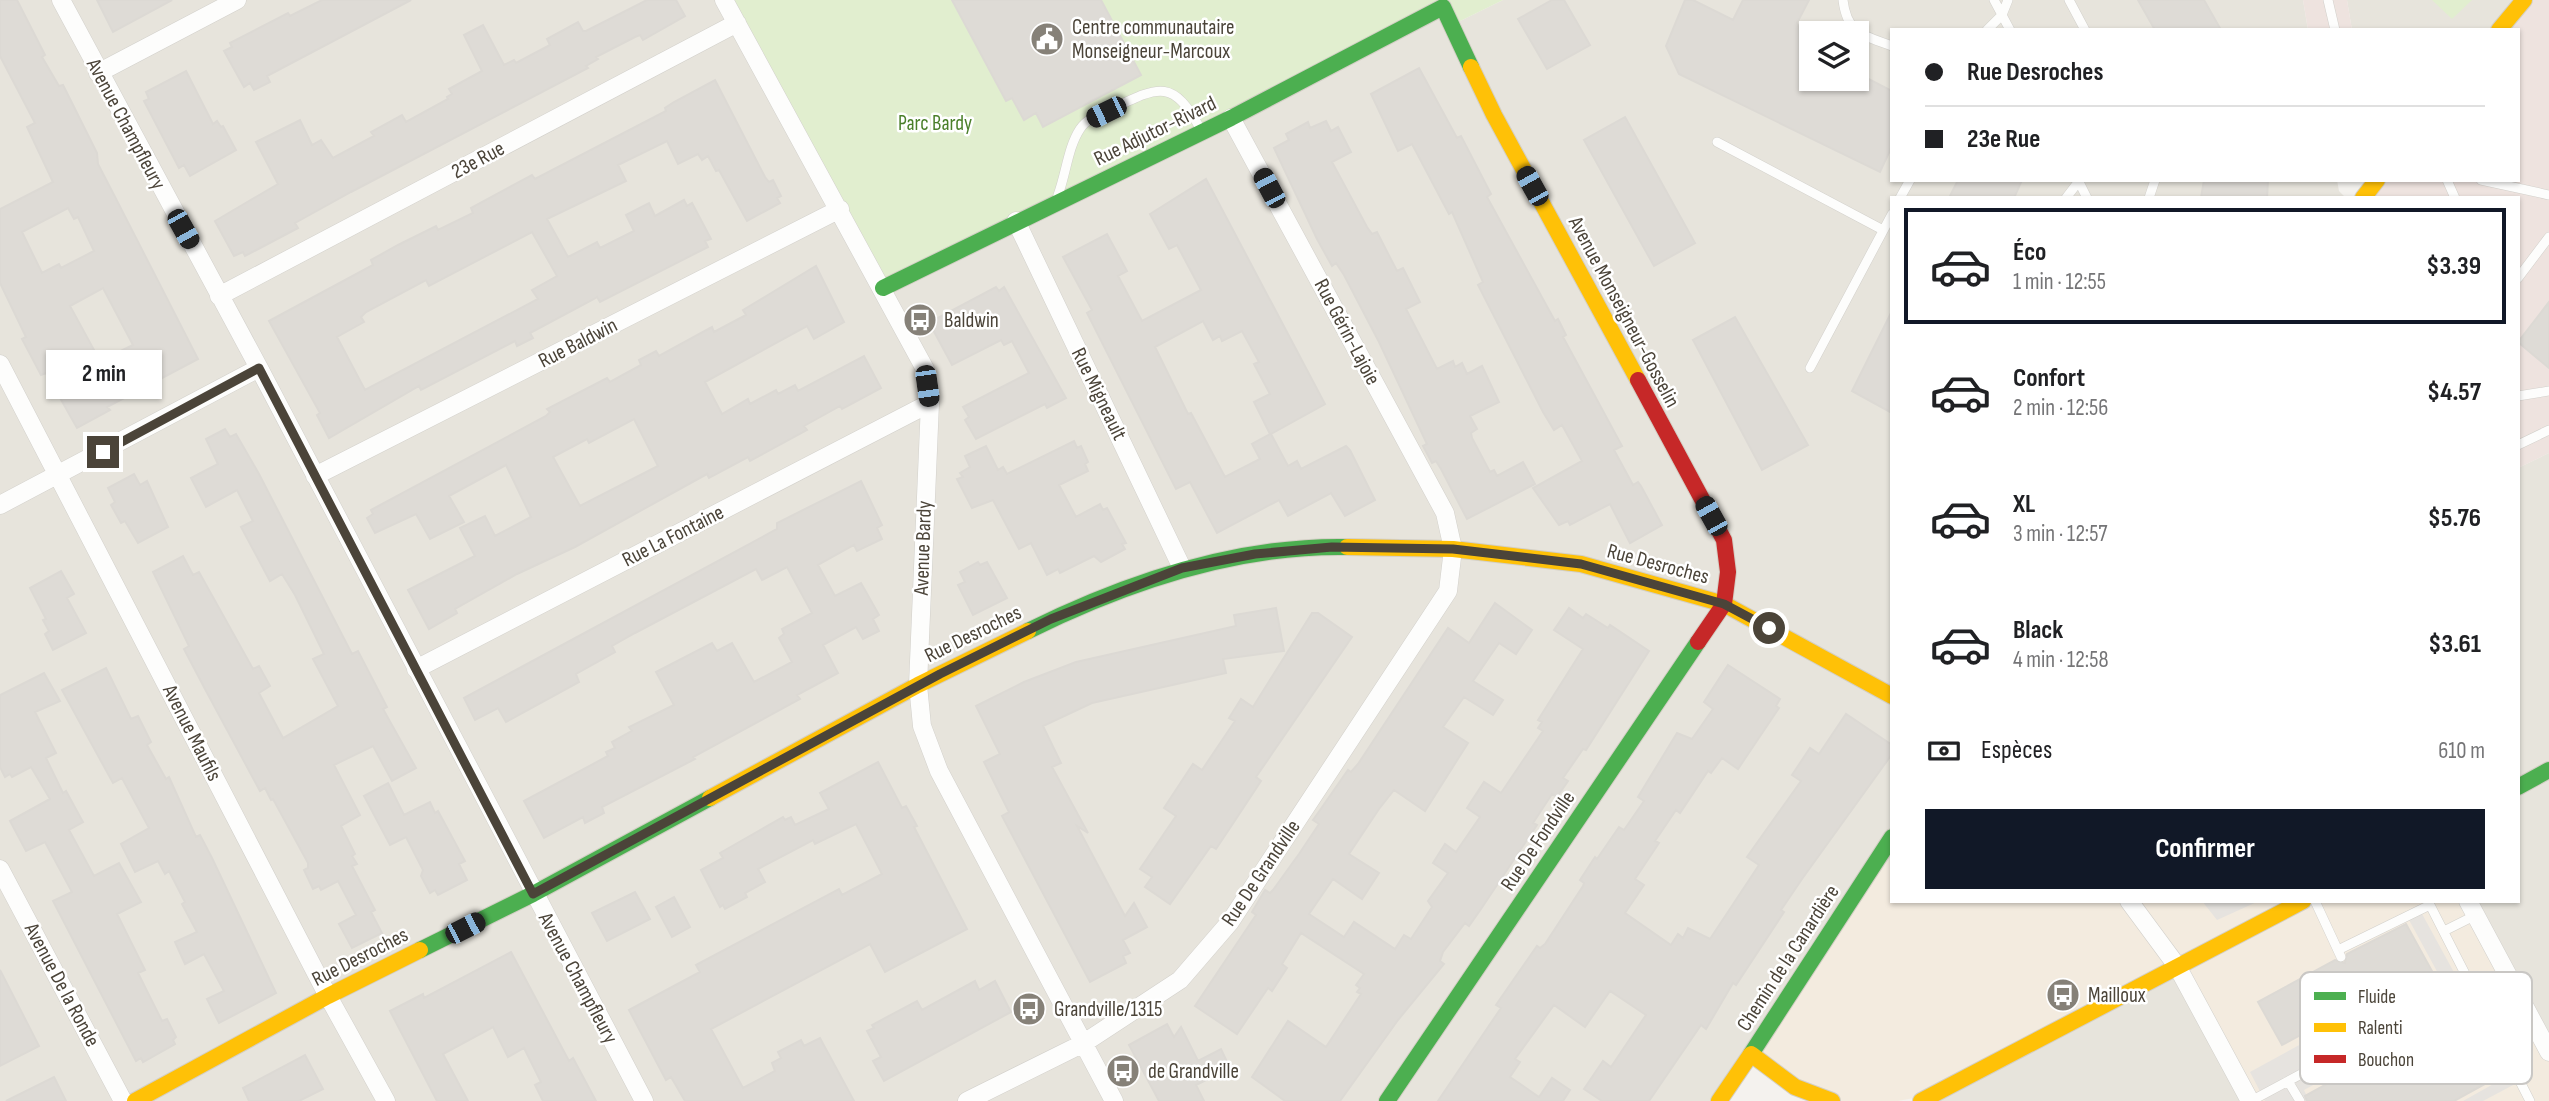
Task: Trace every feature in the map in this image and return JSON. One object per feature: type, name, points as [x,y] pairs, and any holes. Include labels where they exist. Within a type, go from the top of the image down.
[{"type":"street","name":"Avenue Champfleury","points":[[61,0],[259,368],[533,894],[645,1101]]},
{"type":"street","points":[[99,73],[237,0]]},
{"type":"street","name":"Avenue Bardy","points":[[724,0],[925,369],[930,403],[918,685],[922,726],[939,771],[1114,1101]]},
{"type":"street","points":[[2501,28],[2524,0]]},
{"type":"street","name":"Rue Adjutor-Rivard","points":[[883,288],[1231,118],[1444,3]]},
{"type":"street","name":"Avenue Monseigneur-Gosselin","points":[[1444,3],[1494,115],[1724,540],[1728,572],[1724,604]]},
{"type":"street","name":"23e Rue","points":[[219,296],[737,23]]},
{"type":"street","name":"Rue Gérin-Lajoie","points":[[1231,118],[1445,513],[1453,549]]},
{"type":"street","name":"Rue Baldwin","points":[[315,476],[840,209]]},
{"type":"street","name":"Rue Migneault","points":[[1016,221],[1182,568]]},
{"type":"street","name":"Avenue Maufils","points":[[0,364],[328,996],[386,1101]]},
{"type":"street","points":[[0,505],[259,368]]},
{"type":"street","name":"Rue La Fontaine","points":[[416,669],[930,403]]},
{"type":"street","name":"Rue Desroches","points":[[135,1101],[328,996],[533,894],[918,685],[1051,619],[1182,568],[1255,554],[1332,547],[1453,549],[1581,564],[1724,604],[1890,695]]},
{"type":"street","name":"Rue De Grandville","points":[[967,1101],[1084,1043],[1180,980],[1230,922],[1448,591],[1453,549]]},
{"type":"street","name":"Rue De Fondville","points":[[1387,1101],[1724,604]]},
{"type":"street","points":[[2520,786],[2549,770]]},
{"type":"street","name":"Chemin de la Canardière","points":[[1719,1101],[1890,840]]},
{"type":"street","name":"Avenue De la Ronde","points":[[0,869],[123,1101]]},
{"type":"street","points":[[2130,903],[2177,965],[2251,1101]]},
{"type":"street","points":[[1920,1098],[2298,903]]},
{"type":"street","points":[[2472,908],[2506,972]]},
{"type":"street","points":[[2532,1020],[2549,1052]]},
{"type":"street","points":[[1751,1054],[1795,1087],[1832,1101]]},
{"type":"lane","points":[[1843,0],[1845,19],[1858,34],[1890,45]]},
{"type":"lane","points":[[1994,0],[2009,28]]},
{"type":"lane","points":[[1989,28],[2002,15],[2008,0]]},
{"type":"lane","points":[[2069,0],[2084,28]]},
{"type":"lane","points":[[2328,0],[2335,28]]},
{"type":"lane","points":[[1056,202],[1073,146],[1086,122],[1146,92],[1161,90],[1175,95],[1191,112],[1202,132]]},
{"type":"lane","points":[[1717,142],[1883,230]]},
{"type":"lane","points":[[2490,182],[2549,195]]},
{"type":"lane","points":[[1810,368],[1890,218]]},
{"type":"lane","points":[[2520,275],[2549,237]]},
{"type":"lane","points":[[2520,396],[2549,391]]},
{"type":"lane","points":[[2520,444],[2549,430]]},
{"type":"lane","points":[[2316,903],[2339,953],[2430,905],[2465,972]]},
{"type":"lane","points":[[2444,931],[2472,908]]},
{"type":"lane","points":[[2251,1101],[2300,1075]]},
{"type":"lane","points":[[2288,1081],[2300,1101]]},
{"type":"lane","points":[[2521,1084],[2530,1101]]},
{"type":"shaded area","points":[[0,0],[724,0],[1443,7],[1452,25],[1503,0],[2303,0],[2308,28],[1890,28],[1890,182],[2337,182],[2339,191],[2344,196],[1890,196],[1890,840],[1719,1101],[0,1101]]},
{"type":"shaded area","points":[[2303,0],[2347,0],[2352,28],[2308,28]]},
{"type":"shaded area","points":[[2347,0],[2524,0],[2501,28],[2352,28]]},
{"type":"shaded area","points":[[2524,0],[2549,0],[2549,453],[2520,467],[2520,196],[2365,196],[2375,182],[2520,182],[2520,28],[2501,28]]},
{"type":"shaded area","points":[[2549,453],[2549,1052],[2532,1020],[2532,972],[2506,972],[2469,903],[2520,903],[2520,467]]},
{"type":"shaded area","points":[[1890,840],[1890,903],[2469,903],[2506,972],[2300,972],[2300,1084],[2532,1084],[2532,1020],[2549,1052],[2549,1101],[2250,1101],[2177,966],[1929,1095],[1898,1101],[1832,1101],[1751,1054]]},
{"type":"shaded area","points":[[2204,903],[2255,903],[2217,920]]},
{"type":"shaded area","points":[[2421,912],[2454,972],[2437,972],[2408,918]]},
{"type":"shaded area","points":[[2177,966],[2250,1101],[1921,1101]]},
{"type":"shaded area","points":[[2300,1045],[2300,1084],[2315,1084],[2304,1090],[2309,1101],[2265,1101],[2250,1072]]},
{"type":"shaded area","points":[[2493,1084],[2515,1084],[2483,1101],[2463,1101]]},
{"type":"green space","name":"Parc Bardy","points":[[724,0],[1503,0],[1452,25],[1443,7],[883,288]]},
{"type":"green space","points":[[2432,0],[2472,0],[2452,19]]},
{"type":"building","points":[[0,0],[17,0],[45,55],[42,57],[59,86],[63,85],[97,153],[98,164],[198,359],[107,407],[110,410],[77,428],[46,373],[41,375],[22,339],[26,337],[0,283],[0,209],[53,182],[27,127],[35,123],[0,56]],"holes":[[[68,208],[74,219],[78,217],[94,251],[61,268],[59,264],[42,273],[22,232]],[[103,288],[133,345],[100,361],[70,306]]]},
{"type":"building","points":[[97,0],[172,0],[113,32]]},
{"type":"building","points":[[322,0],[411,0],[267,76],[270,82],[254,90],[250,83],[244,87],[224,51],[232,47],[230,43],[288,13],[290,16]]},
{"type":"building","points":[[647,0],[676,0],[685,16],[643,40],[640,35],[596,57],[598,59],[586,66],[588,68],[295,223],[298,228],[245,256],[243,252],[234,256],[215,221],[278,184],[256,142],[300,120],[312,145],[321,140],[333,158],[374,136],[371,132],[402,115],[406,122],[448,99],[452,94],[449,89],[482,71],[464,35],[483,25],[504,65],[514,60],[516,63],[550,45],[547,39],[578,22],[583,31],[586,31]]},
{"type":"building","name":"Centre communautaire Monseigneur-Marcoux","points":[[952,0],[1101,0],[1141,75],[1043,127],[1036,113],[1024,120],[1012,98],[1006,101]]},
{"type":"building","points":[[1552,0],[1564,0],[1590,45],[1547,69],[1518,19]]},
{"type":"building","points":[[1685,0],[1693,0],[1733,20],[1743,0],[1809,0],[1797,23],[1799,91],[1869,91],[1869,79],[1890,90],[1890,150],[1880,172],[1679,74],[1666,46]]},
{"type":"building","points":[[2138,0],[2204,0],[2220,28],[2154,28]]},
{"type":"building","points":[[1419,68],[1457,138],[1461,136],[1491,194],[1487,197],[1555,321],[1558,319],[1566,335],[1563,337],[1622,446],[1614,450],[1633,485],[1638,482],[1641,486],[1662,525],[1630,543],[1610,504],[1570,525],[1568,521],[1559,525],[1533,488],[1582,461],[1562,425],[1554,430],[1543,412],[1478,285],[1483,282],[1452,212],[1449,214],[1412,144],[1398,151],[1371,94]]},
{"type":"building","points":[[186,71],[213,124],[217,121],[223,126],[236,150],[190,176],[184,165],[179,168],[144,101],[149,99],[146,92]]},
{"type":"building","points":[[715,80],[765,177],[769,182],[773,180],[781,196],[777,198],[780,203],[747,221],[719,170],[716,171],[708,156],[702,160],[698,154],[678,164],[667,141],[618,165],[626,181],[547,219],[568,257],[597,242],[600,248],[634,231],[626,215],[649,203],[655,216],[684,200],[687,206],[692,203],[711,239],[705,241],[708,247],[600,302],[597,297],[530,333],[533,338],[517,346],[515,341],[421,390],[419,386],[329,438],[317,415],[320,413],[269,321],[373,265],[371,260],[398,245],[436,226],[438,230],[473,213],[471,208],[532,175],[535,179],[666,111],[665,108]],"holes":[[[532,232],[557,276],[532,290],[538,299],[365,390],[337,337],[364,322],[361,317],[366,312],[426,280],[429,286]]]},
{"type":"building","points":[[1625,117],[1695,243],[1654,266],[1584,140]]},
{"type":"building","points":[[1326,121],[1331,131],[1338,127],[1351,152],[1332,162],[1367,227],[1372,234],[1377,232],[1397,271],[1403,268],[1420,302],[1406,309],[1437,369],[1453,361],[1455,367],[1462,363],[1467,374],[1482,366],[1499,402],[1470,416],[1477,429],[1471,433],[1472,438],[1490,472],[1494,470],[1497,476],[1523,462],[1535,484],[1467,519],[1441,469],[1436,461],[1432,463],[1423,446],[1427,444],[1379,342],[1344,275],[1336,263],[1332,266],[1317,239],[1274,148],[1289,140],[1286,134],[1308,122],[1310,128]]},
{"type":"building","points":[[1206,179],[1325,404],[1271,434],[1288,466],[1297,461],[1301,469],[1346,446],[1375,500],[1345,516],[1331,493],[1288,516],[1279,500],[1217,533],[1190,482],[1176,489],[1087,313],[1092,310],[1063,257],[1107,234],[1127,271],[1118,276],[1142,321],[1201,290],[1177,245],[1169,249],[1150,214]],"holes":[[[1203,321],[1213,340],[1220,336],[1222,341],[1242,331],[1259,362],[1254,364],[1270,394],[1254,402],[1270,434],[1252,444],[1260,459],[1225,477],[1191,413],[1188,414],[1155,347]]]},
{"type":"building","points":[[1957,182],[2021,182],[2015,196],[1950,196]]},
{"type":"building","points":[[2204,182],[2268,182],[2267,196],[2201,196]]},
{"type":"building","points":[[816,266],[844,322],[814,339],[807,326],[705,382],[722,414],[748,399],[750,404],[776,390],[778,394],[795,385],[798,391],[864,356],[881,388],[804,426],[807,430],[750,461],[748,457],[709,478],[707,474],[575,547],[517,574],[455,609],[457,613],[429,629],[408,590],[475,556],[460,528],[485,516],[495,536],[531,517],[506,465],[449,496],[464,522],[430,539],[416,514],[375,533],[367,518],[373,514],[371,510],[546,416],[550,412],[547,409],[607,378],[610,382],[641,365],[639,360],[656,351],[659,356],[712,327],[714,332],[746,315],[743,310]],"holes":[[[634,419],[658,466],[580,506],[553,457],[587,439],[589,443]]]},
{"type":"building","points":[[996,287],[999,291],[1004,287],[1066,398],[1047,408],[1045,404],[976,439],[965,420],[969,417],[963,407],[1029,373],[1012,341],[1004,345],[1001,340],[952,365],[931,326],[936,324],[934,320]]},
{"type":"building","points":[[2549,302],[2549,368],[2520,344],[2520,339]]},
{"type":"building","points":[[1890,315],[1890,412],[1852,391]]},
{"type":"building","points":[[1735,317],[1808,445],[1762,470],[1693,340]]},
{"type":"building","points":[[225,429],[230,437],[236,434],[259,474],[352,654],[358,651],[387,707],[383,709],[416,768],[392,781],[373,746],[334,765],[360,815],[341,826],[355,854],[352,856],[357,864],[352,866],[375,910],[371,912],[382,933],[352,948],[339,924],[356,915],[338,881],[321,890],[319,886],[313,889],[304,870],[308,868],[308,863],[273,799],[271,800],[265,788],[260,791],[205,689],[184,649],[189,646],[153,572],[183,556],[193,575],[199,572],[253,669],[259,666],[270,686],[259,693],[283,738],[338,706],[313,659],[324,654],[295,595],[282,574],[270,581],[241,527],[253,521],[237,490],[206,507],[191,478],[218,464],[206,439]]},
{"type":"building","points":[[1074,441],[1077,448],[1081,446],[1088,462],[1085,464],[1088,471],[1059,485],[1076,517],[1100,504],[1103,510],[1107,508],[1126,543],[1122,544],[1125,549],[1101,562],[1094,556],[1060,573],[1058,569],[1047,575],[1031,543],[1019,549],[993,500],[972,508],[957,479],[963,477],[960,473],[970,467],[965,456],[986,446],[998,470],[1003,467],[1007,474]]},
{"type":"building","points":[[134,474],[140,485],[147,481],[168,527],[138,543],[125,521],[121,523],[111,505],[115,502],[108,488]]},
{"type":"building","points":[[861,481],[882,525],[877,528],[882,539],[857,551],[854,545],[818,565],[835,596],[861,583],[879,615],[873,619],[879,631],[863,639],[856,627],[823,645],[838,673],[797,695],[800,699],[693,757],[695,759],[602,807],[604,813],[585,823],[583,817],[544,838],[524,801],[608,756],[606,752],[615,748],[612,742],[632,731],[629,727],[674,705],[656,672],[712,643],[717,651],[732,643],[754,682],[792,662],[779,638],[784,634],[782,629],[812,613],[787,567],[762,580],[756,569],[635,633],[612,646],[615,652],[576,674],[579,682],[506,722],[498,708],[475,720],[464,698],[777,529],[777,523]]},
{"type":"building","points":[[978,562],[980,565],[987,562],[1007,598],[973,615],[958,585],[965,582],[960,572]]},
{"type":"building","points":[[61,571],[74,594],[67,598],[86,633],[53,650],[45,634],[49,631],[43,620],[46,619],[30,588]]},
{"type":"building","points":[[1495,603],[1532,630],[1516,654],[1499,643],[1473,681],[1503,700],[1493,715],[1464,697],[1443,727],[1468,743],[1425,811],[1394,790],[1379,809],[1349,854],[1379,873],[1362,899],[1333,879],[1309,914],[1344,937],[1354,922],[1395,949],[1404,935],[1411,939],[1432,907],[1428,901],[1448,873],[1433,863],[1445,844],[1456,852],[1480,817],[1467,808],[1484,782],[1501,793],[1543,731],[1538,728],[1542,722],[1538,720],[1583,649],[1554,630],[1569,608],[1583,618],[1586,614],[1608,628],[1610,625],[1649,651],[1586,750],[1583,749],[1563,778],[1568,781],[1557,797],[1552,794],[1533,823],[1537,825],[1481,909],[1469,926],[1465,923],[1443,952],[1440,961],[1444,964],[1398,1020],[1340,1101],[1285,1101],[1252,1077],[1288,1021],[1326,1047],[1361,994],[1357,992],[1360,988],[1356,985],[1364,974],[1301,933],[1282,964],[1287,968],[1272,991],[1268,988],[1237,1034],[1195,1006],[1256,915],[1252,912],[1265,890],[1270,893],[1273,890],[1299,854],[1319,824],[1313,820],[1348,770],[1351,772],[1358,764],[1448,628],[1469,643]]},
{"type":"building","points":[[1276,608],[1284,651],[1223,659],[1226,673],[1092,703],[1043,726],[1061,763],[1052,767],[1088,833],[1077,826],[1125,916],[1134,903],[1147,927],[1123,940],[1130,953],[1123,956],[1126,963],[1090,982],[1002,816],[1009,812],[984,762],[1000,754],[976,706],[1024,682],[1076,662],[1236,626],[1234,615]]},
{"type":"building","points":[[1312,613],[1318,613],[1352,637],[1256,777],[1261,781],[1216,849],[1211,846],[1170,904],[1145,887],[1152,877],[1140,869],[1176,816],[1164,808],[1193,764],[1202,770],[1235,721],[1229,718],[1241,699],[1253,707]]},
{"type":"building","points":[[1728,665],[1780,699],[1776,706],[1779,708],[1738,769],[1722,758],[1711,773],[1708,771],[1680,813],[1676,810],[1655,841],[1659,843],[1635,879],[1644,885],[1625,913],[1671,945],[1678,934],[1683,938],[1688,928],[1710,939],[1759,865],[1747,857],[1801,781],[1792,775],[1810,748],[1819,754],[1846,714],[1890,744],[1890,757],[1781,910],[1784,912],[1736,985],[1733,983],[1706,1029],[1701,1025],[1649,1101],[1602,1101],[1584,1089],[1603,1061],[1611,1067],[1646,1015],[1610,991],[1585,1027],[1554,1005],[1515,1059],[1520,1062],[1510,1077],[1539,1097],[1552,1078],[1570,1090],[1563,1101],[1438,1101],[1501,1008],[1496,1005],[1537,946],[1540,948],[1545,944],[1583,886],[1584,883],[1580,880],[1595,857],[1597,859],[1619,827],[1624,830],[1644,801],[1638,797],[1677,733],[1692,739],[1713,709],[1704,702]]},
{"type":"building","points":[[106,668],[131,719],[138,716],[151,742],[147,745],[166,779],[169,777],[196,837],[200,835],[212,858],[276,993],[219,1023],[207,999],[224,991],[204,954],[185,964],[175,942],[197,932],[182,904],[185,902],[169,871],[165,874],[158,861],[135,872],[121,844],[149,828],[122,778],[113,783],[62,690]]},
{"type":"building","points":[[44,673],[60,701],[35,712],[56,753],[46,758],[63,793],[66,791],[83,822],[69,830],[94,876],[119,863],[141,902],[117,914],[145,970],[138,973],[162,1021],[167,1019],[176,1037],[173,1040],[175,1044],[143,1062],[141,1058],[136,1061],[53,901],[72,892],[45,842],[26,851],[10,821],[50,799],[31,767],[12,777],[10,774],[5,777],[0,767],[0,695]]},
{"type":"building","points":[[878,762],[902,808],[906,806],[917,826],[914,827],[967,929],[885,972],[870,944],[711,1029],[743,1088],[775,1071],[772,1063],[781,1058],[778,1052],[801,1040],[804,1046],[820,1038],[854,1101],[685,1101],[671,1077],[666,1080],[629,1010],[700,972],[696,965],[839,889],[842,895],[882,874],[856,824],[815,844],[813,840],[758,869],[765,882],[745,893],[747,897],[725,909],[723,905],[720,907],[701,870],[723,858],[720,853],[783,817],[785,820],[791,817],[795,825],[829,809],[820,793]]},
{"type":"building","points":[[388,783],[404,815],[430,802],[435,813],[438,811],[465,861],[459,864],[467,880],[438,895],[435,890],[430,893],[421,876],[423,870],[406,837],[390,845],[364,796]]},
{"type":"building","points":[[635,892],[650,919],[607,941],[592,913]]},
{"type":"building","points":[[674,897],[690,927],[672,937],[656,907]]},
{"type":"building","points":[[2406,924],[2432,972],[2313,972],[2335,960],[2345,963],[2347,954]]},
{"type":"building","points":[[511,952],[569,1061],[573,1058],[596,1101],[543,1101],[535,1085],[541,1082],[524,1048],[508,1057],[493,1027],[443,1054],[468,1101],[437,1101],[390,1011],[423,994],[424,998]]},
{"type":"building","points":[[0,970],[39,1046],[0,1066]]},
{"type":"building","points":[[2300,979],[2300,1035],[2282,1045],[2258,1002]]},
{"type":"building","points":[[975,981],[979,990],[995,981],[1011,1012],[884,1081],[873,1061],[881,1057],[867,1031],[874,1028],[872,1025],[917,1001],[922,1010]]},
{"type":"building","points":[[1167,1024],[1174,1037],[1181,1027],[1198,1061],[1221,1049],[1230,1068],[1196,1085],[1204,1101],[1159,1101],[1129,1045]]},
{"type":"building","points":[[305,1055],[323,1089],[299,1101],[249,1101],[243,1088]]},
{"type":"building","points":[[54,1077],[66,1101],[6,1101]]},
{"type":"building","points":[[2327,1084],[2485,1084],[2454,1101],[2307,1101],[2305,1096]]},
{"type":"traffic: fast","points":[[883,288],[1231,118],[1443,7],[1471,67]]},
{"type":"traffic: fast","points":[[1028,631],[1104,597],[1183,570],[1264,552],[1347,547]]},
{"type":"traffic: fast","points":[[1387,1101],[1698,642]]},
{"type":"traffic: fast","points":[[2520,786],[2549,770]]},
{"type":"traffic: fast","points":[[420,950],[533,894],[710,798]]},
{"type":"traffic: fast","points":[[1751,1054],[1890,840]]},
{"type":"traffic: slow","points":[[2501,28],[2524,0]]},
{"type":"traffic: slow","points":[[1471,67],[1494,115],[1638,380]]},
{"type":"traffic: slow","points":[[2365,196],[2375,182]]},
{"type":"traffic: slow","points":[[1347,547],[1453,549],[1581,564],[1724,604],[1890,695]]},
{"type":"traffic: slow","points":[[710,798],[918,685],[1028,631]]},
{"type":"traffic: slow","points":[[1921,1101],[2299,903]]},
{"type":"traffic: slow","points":[[135,1101],[328,996],[420,950]]},
{"type":"traffic: slow","points":[[1719,1101],[1751,1054],[1795,1087],[1832,1101]]},
{"type":"traffic: jam","points":[[1638,380],[1724,540],[1728,572],[1724,604],[1698,642]]},
{"type":"place","name":"Centre communautaire Monseigneur-Marcoux","points":[[1047,39]]},
{"type":"place","name":"Baldwin","points":[[920,320]]},
{"type":"place","name":"Mailloux","points":[[2063,995]]},
{"type":"place","name":"Grandville/1315","points":[[1029,1009]]},
{"type":"place","name":"de Grandville","points":[[1123,1071]]},
{"type":"route","points":[[103,452],[259,368],[533,894],[918,685],[1051,619],[1182,568],[1255,554],[1332,547],[1453,549],[1581,564],[1724,604],[1769,628]]}]
